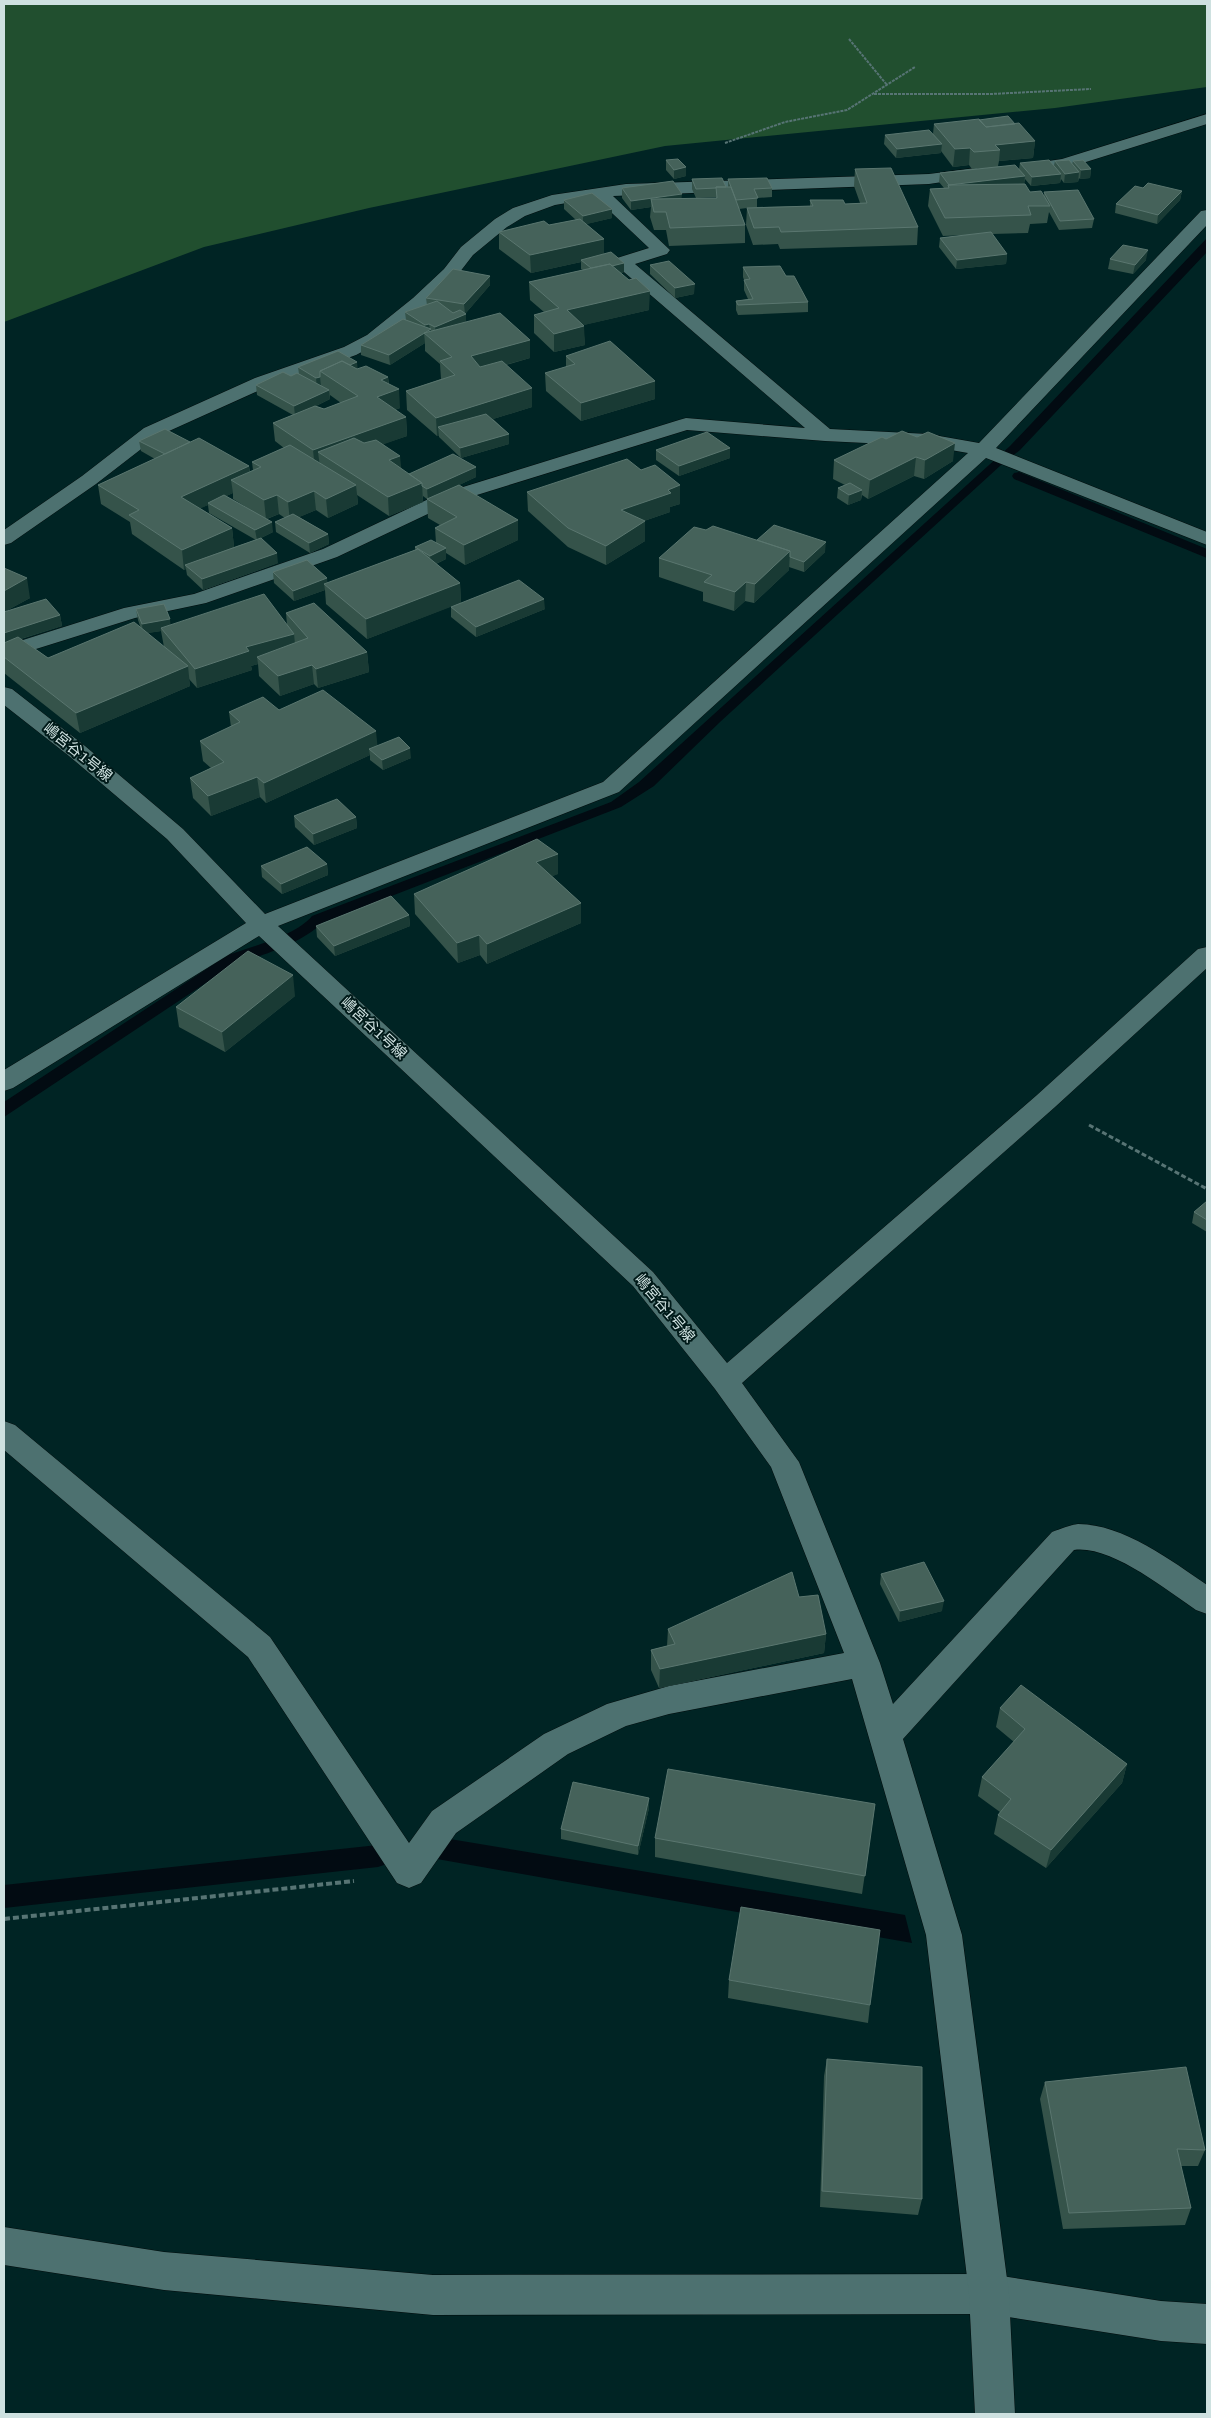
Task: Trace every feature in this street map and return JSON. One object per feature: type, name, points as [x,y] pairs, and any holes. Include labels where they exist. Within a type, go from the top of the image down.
[{"type":"street","points":[[1016,169],[1064,164],[1207,119]]},
{"type":"street","points":[[4,539],[89,480],[150,432],[262,382],[350,351],[373,339],[419,302],[450,273],[467,251],[501,223],[519,212],[552,200],[626,188],[920,179],[996,171]]},
{"type":"street","points":[[600,192],[661,250],[623,262],[825,435]]},
{"type":"street","points":[[4,1082],[261,924],[612,787],[983,450],[1207,215]]},
{"type":"street","points":[[4,653],[131,612],[199,599],[330,553],[444,499],[686,424],[825,435],[928,440],[983,450],[1207,539]]},
{"type":"street","name":"嶋宮谷1号線","points":[[4,694],[77,751],[175,834],[261,924],[512,1155],[643,1279],[725,1381],[784,1462],[864,1663],[944,1935],[989,2294],[995,2414]]},
{"type":"street","points":[[725,1381],[1046,1101],[1207,954]]},
{"type":"street","points":[[4,1433],[259,1647],[409,1872],[444,1822],[556,1744],[619,1714],[668,1700],[864,1663]]},
{"type":"street","points":[[886,1734],[1063,1541],[1077,1536],[1110,1543],[1154,1567],[1207,1601]]},
{"type":"street","points":[[4,2246],[164,2271],[433,2295],[989,2294],[1161,2322],[1207,2324]]},
{"type":"path","points":[[849,39],[887,85]]},
{"type":"path","points":[[693,186],[702,153],[726,142],[785,122],[847,110],[915,67]]},
{"type":"path","points":[[872,94],[991,94],[1091,89]]},
{"type":"path","points":[[1046,1101],[1207,1189]]},
{"type":"path","points":[[4,1919],[375,1879],[409,1872]]},
{"type":"green space","points":[[4,4],[1207,4],[1207,87],[1055,108],[665,146],[369,208],[204,247],[4,322]]},
{"type":"shaded area","points":[[1207,238],[1207,252],[1020,450],[1001,465],[720,722],[654,786],[621,807],[322,923],[292,943],[233,965],[4,1117],[4,1102],[228,955],[285,935],[305,923],[312,916],[611,802],[639,782],[1010,446]]},
{"type":"shaded area","points":[[444,1838],[905,1915],[912,1943],[437,1859]]},
{"type":"building","points":[[1008,116],[1015,124],[986,127],[979,120]]},
{"type":"building","points":[[979,119],[986,127],[1019,123],[1035,141],[995,145],[1000,150],[974,152],[970,148],[955,149],[934,124]]},
{"type":"building","points":[[929,130],[942,144],[897,149],[885,135]]},
{"type":"building","points":[[678,159],[686,167],[674,170],[666,160]]},
{"type":"building","points":[[1049,160],[1061,174],[1032,177],[1020,163]]},
{"type":"building","points":[[1069,160],[1079,172],[1065,174],[1055,161]]},
{"type":"building","points":[[1083,160],[1091,169],[1081,170],[1073,161]]},
{"type":"building","points":[[1015,165],[1025,176],[949,185],[940,173]]},
{"type":"building","points":[[891,168],[918,227],[781,232],[779,227],[754,228],[747,208],[813,206],[810,200],[843,200],[845,204],[867,203],[855,169]]},
{"type":"building","points":[[722,178],[726,187],[696,189],[692,179]]},
{"type":"building","points":[[767,178],[772,188],[754,189],[758,198],[736,200],[728,179]]},
{"type":"building","points":[[673,181],[682,194],[631,201],[622,188]]},
{"type":"building","points":[[1148,183],[1182,191],[1158,215],[1116,204],[1135,186],[1143,188]]},
{"type":"building","points":[[1025,184],[1030,192],[1041,191],[1050,206],[1028,206],[1031,215],[945,218],[930,189],[949,188],[948,185]]},
{"type":"building","points":[[716,187],[731,187],[745,225],[670,228],[666,212],[654,212],[651,199],[717,198]]},
{"type":"building","points":[[1078,190],[1094,219],[1060,221],[1044,192]]},
{"type":"building","points":[[592,193],[612,209],[583,216],[564,200]]},
{"type":"building","points":[[580,219],[604,239],[530,255],[499,232],[544,221],[549,225]]},
{"type":"building","points":[[991,232],[1007,254],[957,260],[940,238]]},
{"type":"building","points":[[1123,245],[1148,250],[1135,265],[1110,259]]},
{"type":"building","points":[[611,252],[624,263],[591,268],[581,260]]},
{"type":"building","points":[[669,261],[695,284],[675,288],[650,265]]},
{"type":"building","points":[[610,264],[629,280],[636,278],[650,291],[567,310],[584,326],[554,334],[534,315],[559,308],[529,282]]},
{"type":"building","points":[[780,266],[786,276],[794,276],[808,302],[738,305],[736,301],[753,299],[744,280],[750,279],[743,267]]},
{"type":"building","points":[[453,269],[490,276],[464,304],[426,298]]},
{"type":"building","points":[[437,301],[453,313],[460,310],[466,314],[435,327],[429,324],[425,325],[405,312]]},
{"type":"building","points":[[500,313],[530,340],[471,356],[480,367],[502,361],[532,388],[436,418],[406,391],[455,375],[440,361],[452,357],[424,333]]},
{"type":"building","points":[[403,319],[431,329],[389,355],[361,345]]},
{"type":"building","points":[[610,341],[655,381],[581,403],[545,373],[575,364],[566,356]]},
{"type":"building","points":[[338,351],[357,362],[350,365],[342,361],[320,371],[320,377],[316,378],[298,367]]},
{"type":"building","points":[[342,361],[357,369],[366,366],[388,377],[381,380],[399,389],[377,397],[406,417],[313,450],[273,423],[315,406],[324,409],[358,396],[320,371]]},
{"type":"building","points":[[283,372],[291,376],[297,373],[329,390],[294,406],[256,385]]},
{"type":"building","points":[[486,414],[509,434],[460,448],[438,427]]},
{"type":"building","points":[[165,429],[190,442],[165,454],[139,441]]},
{"type":"building","points":[[902,431],[917,437],[928,432],[955,443],[925,460],[916,457],[870,480],[834,460],[882,437],[886,439]]},
{"type":"building","points":[[707,432],[730,448],[679,466],[656,450]]},
{"type":"building","points":[[199,438],[249,466],[181,497],[232,528],[182,550],[129,515],[139,510],[98,485]]},
{"type":"building","points":[[354,438],[364,443],[376,440],[400,456],[389,460],[422,483],[388,497],[318,452]]},
{"type":"building","points":[[290,445],[356,485],[326,499],[314,491],[288,502],[277,495],[264,500],[231,480],[261,467],[252,462]]},
{"type":"building","points":[[453,454],[476,467],[427,489],[409,474]]},
{"type":"building","points":[[627,459],[641,470],[655,465],[680,485],[668,490],[671,493],[621,510],[645,521],[606,546],[568,528],[527,492]]},
{"type":"building","points":[[850,483],[862,490],[849,495],[838,488]]},
{"type":"building","points":[[459,485],[518,520],[464,545],[435,528],[457,517],[427,499]]},
{"type":"building","points":[[224,495],[272,522],[255,530],[208,503]]},
{"type":"building","points":[[293,514],[328,534],[309,543],[275,522]]},
{"type":"building","points":[[774,525],[826,542],[804,562],[790,557],[790,551],[757,540]]},
{"type":"building","points":[[713,526],[790,551],[755,584],[746,582],[735,592],[704,582],[712,575],[659,558],[694,527],[706,530]]},
{"type":"building","points":[[261,538],[277,553],[202,579],[185,565]]},
{"type":"building","points":[[431,540],[446,548],[430,556],[415,547]]},
{"type":"building","points":[[418,549],[460,583],[366,619],[324,584]]},
{"type":"building","points":[[307,560],[327,578],[293,591],[273,572]]},
{"type":"building","points":[[4,568],[27,578],[4,591]]},
{"type":"building","points":[[519,580],[544,599],[476,627],[451,607]]},
{"type":"building","points":[[264,594],[294,634],[246,647],[249,651],[195,669],[161,628]]},
{"type":"building","points":[[46,599],[60,615],[4,633],[4,612]]},
{"type":"building","points":[[314,603],[367,652],[316,669],[312,665],[278,676],[257,657],[308,638],[286,613]]},
{"type":"building","points":[[164,604],[170,619],[142,624],[136,609]]},
{"type":"building","points":[[134,622],[188,666],[76,713],[4,657],[4,643],[18,637],[48,658]]},
{"type":"building","points":[[323,690],[376,731],[264,783],[257,777],[208,796],[190,778],[224,762],[200,741],[240,722],[229,712],[263,697],[279,710]]},
{"type":"building","points":[[399,737],[410,748],[382,760],[369,749]]},
{"type":"building","points":[[337,799],[356,817],[313,834],[294,816]]},
{"type":"building","points":[[537,839],[558,854],[536,862],[581,903],[487,944],[479,935],[457,943],[414,894]]},
{"type":"building","points":[[307,847],[327,864],[281,884],[261,866]]},
{"type":"building","points":[[391,896],[409,915],[334,946],[316,926]]},
{"type":"building","points":[[248,951],[293,975],[222,1032],[176,1007]]},
{"type":"building","points":[[1207,1201],[1207,1220],[1194,1212]]},
{"type":"building","points":[[924,1562],[944,1601],[900,1611],[881,1574]]},
{"type":"building","points":[[792,1572],[799,1597],[818,1595],[826,1634],[660,1669],[651,1650],[675,1644],[668,1629]]},
{"type":"building","points":[[1021,1685],[1127,1764],[1051,1850],[998,1815],[1011,1799],[982,1777],[1025,1729],[1000,1708]]},
{"type":"building","points":[[668,1769],[875,1804],[865,1876],[655,1838]]},
{"type":"building","points":[[573,1782],[649,1798],[638,1846],[561,1829]]},
{"type":"building","points":[[741,1907],[880,1930],[870,2005],[729,1980]]},
{"type":"building","points":[[827,2059],[922,2067],[922,2199],[822,2191]]},
{"type":"building","points":[[1186,2067],[1205,2150],[1177,2149],[1191,2208],[1069,2213],[1045,2082]]},
{"type":"waterway","points":[[1019,476],[1207,554]]},
{"type":"waterway","points":[[4,1897],[378,1856]]}]
